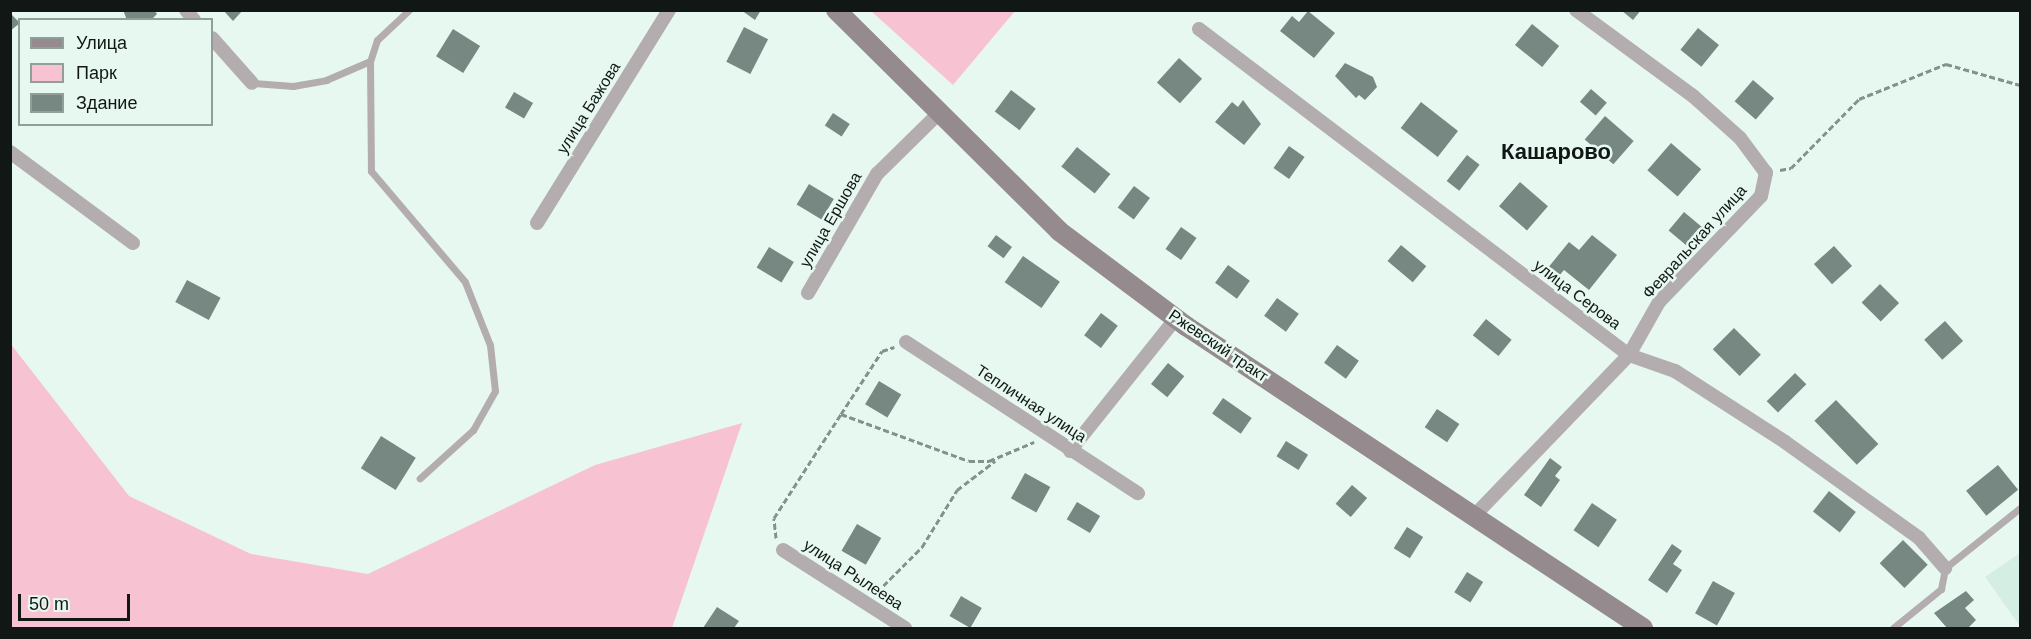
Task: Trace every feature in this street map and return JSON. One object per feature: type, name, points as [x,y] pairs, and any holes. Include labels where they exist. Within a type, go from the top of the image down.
[{"type":"main road","name":"Ржевский тракт","points":[[836,10],[937,115],[1059,231],[1176,318],[1643,628]]},
{"type":"street","name":"улица Бажова","points":[[537,223],[669,10]]},
{"type":"street","points":[[1576,10],[1693,96],[1740,138],[1766,173]]},
{"type":"street","name":"улица Серова","points":[[1199,29],[1629,355],[1675,370],[1785,442],[1919,537],[1945,568]]},
{"type":"street","points":[[213,40],[252,83]]},
{"type":"street","name":"улица Ершова","points":[[808,292],[877,174],[937,115]]},
{"type":"street","points":[[10,152],[133,243]]},
{"type":"street","name":"Февральская улица","points":[[1473,517],[1629,355],[1659,302],[1761,196],[1766,173]]},
{"type":"street","points":[[1070,450],[1176,318]]},
{"type":"street","name":"Тепличная улица","points":[[906,342],[1138,493]]},
{"type":"street","name":"улица Рылеева","points":[[783,550],[905,628]]},
{"type":"lane","points":[[408,10],[377,40],[370,61],[371,171],[465,282],[490,345],[495,391],[473,429],[420,478]]},
{"type":"lane","points":[[252,83],[293,86],[370,61]]},
{"type":"lane","points":[[1893,628],[1941,590],[1945,568],[2020,508]]},
{"type":"path","points":[[1766,173],[1791,168],[1859,99],[1946,64],[2020,85]]},
{"type":"path","points":[[783,550],[776,540],[774,518],[882,351],[906,342]]},
{"type":"path","points":[[841,414],[969,461],[999,458]]},
{"type":"path","points":[[863,601],[892,583],[957,490],[999,458],[1050,437]]},
{"type":"shaded area","points":[[2020,553],[2020,626],[1985,577]]},
{"type":"green space","points":[[871,11],[1015,11],[953,85]]},
{"type":"green space","points":[[10,343],[129,496],[251,554],[368,574],[595,465],[742,423],[672,628],[11,628]]},
{"type":"building","points":[[123,10],[154,10],[157,14],[153,18],[126,18]]},
{"type":"building","points":[[223,10],[243,10],[233,21]]},
{"type":"building","points":[[741,10],[761,10],[755,20]]},
{"type":"building","points":[[1621,10],[1641,10],[1633,20]]},
{"type":"building","points":[[1308,11],[1335,33],[1314,58],[1280,31],[1292,16],[1299,22]]},
{"type":"building","points":[[10,13],[18,21],[18,25],[10,31]]},
{"type":"building","points":[[1532,24],[1559,46],[1542,67],[1515,45]]},
{"type":"building","points":[[744,27],[768,39],[750,74],[726,62]]},
{"type":"building","points":[[1698,28],[1719,45],[1701,67],[1680,50]]},
{"type":"building","points":[[453,29],[480,46],[463,73],[436,56]]},
{"type":"building","points":[[1179,58],[1202,79],[1180,103],[1157,83]]},
{"type":"building","points":[[1345,63],[1373,77],[1377,87],[1365,100],[1359,95],[1356,98],[1335,76]]},
{"type":"building","points":[[1753,80],[1774,98],[1756,120],[1735,101]]},
{"type":"building","points":[[1591,89],[1607,103],[1596,116],[1580,102]]},
{"type":"building","points":[[1011,90],[1036,109],[1020,130],[995,112]]},
{"type":"building","points":[[514,92],[533,103],[524,119],[505,108]]},
{"type":"building","points":[[1243,100],[1261,124],[1244,145],[1215,122],[1232,102],[1238,107]]},
{"type":"building","points":[[1421,102],[1458,131],[1438,157],[1401,128]]},
{"type":"building","points":[[833,113],[850,124],[842,136],[825,126]]},
{"type":"building","points":[[1605,116],[1634,141],[1613,164],[1585,139]]},
{"type":"building","points":[[1671,143],[1701,169],[1678,196],[1647,170]]},
{"type":"building","points":[[1289,146],[1305,157],[1289,179],[1274,168]]},
{"type":"building","points":[[1077,147],[1110,174],[1095,193],[1061,166]]},
{"type":"building","points":[[1467,155],[1480,165],[1459,191],[1447,181]]},
{"type":"building","points":[[1520,182],[1548,206],[1527,230],[1499,206]]},
{"type":"building","points":[[809,184],[834,199],[821,220],[797,205]]},
{"type":"building","points":[[1134,186],[1150,198],[1134,220],[1118,208]]},
{"type":"building","points":[[1684,212],[1702,227],[1686,245],[1669,230]]},
{"type":"building","points":[[1181,227],[1197,238],[1181,260],[1166,249]]},
{"type":"building","points":[[996,235],[1012,247],[1004,258],[988,246]]},
{"type":"building","points":[[1592,235],[1617,255],[1589,290],[1564,270],[1558,277],[1547,269],[1569,242],[1579,250]]},
{"type":"building","points":[[1401,245],[1426,266],[1413,282],[1388,261]]},
{"type":"building","points":[[1834,246],[1852,266],[1832,284],[1814,264]]},
{"type":"building","points":[[769,247],[794,262],[781,283],[757,268]]},
{"type":"building","points":[[1023,256],[1060,282],[1042,308],[1005,282]]},
{"type":"building","points":[[1228,265],[1250,281],[1237,299],[1215,283]]},
{"type":"building","points":[[187,280],[221,298],[209,320],[175,302]]},
{"type":"building","points":[[1880,284],[1899,303],[1881,321],[1862,302]]},
{"type":"building","points":[[1277,298],[1299,314],[1286,332],[1264,316]]},
{"type":"building","points":[[1101,313],[1118,326],[1101,348],[1084,335]]},
{"type":"building","points":[[1486,319],[1512,340],[1498,356],[1473,335]]},
{"type":"building","points":[[1945,321],[1963,341],[1942,360],[1924,340]]},
{"type":"building","points":[[1734,328],[1761,355],[1740,376],[1713,349]]},
{"type":"building","points":[[1337,345],[1359,361],[1346,379],[1324,363]]},
{"type":"building","points":[[1168,363],[1184,376],[1167,397],[1151,384]]},
{"type":"building","points":[[1795,373],[1806,384],[1778,413],[1767,401]]},
{"type":"building","points":[[879,381],[901,394],[887,418],[865,404]]},
{"type":"building","points":[[1223,398],[1252,418],[1241,434],[1212,414]]},
{"type":"building","points":[[1836,400],[1878,444],[1857,465],[1814,421]]},
{"type":"building","points":[[1437,409],[1459,424],[1447,442],[1425,427]]},
{"type":"building","points":[[381,436],[416,458],[396,490],[361,468]]},
{"type":"building","points":[[1286,441],[1308,455],[1299,470],[1276,456]]},
{"type":"building","points":[[1550,458],[1562,467],[1555,476],[1560,480],[1541,507],[1524,495]]},
{"type":"building","points":[[1998,465],[2018,490],[1986,516],[1966,491]]},
{"type":"building","points":[[1025,473],[1050,487],[1036,512],[1011,498]]},
{"type":"building","points":[[1352,485],[1367,498],[1351,517],[1336,504]]},
{"type":"building","points":[[1829,491],[1856,512],[1840,532],[1813,511]]},
{"type":"building","points":[[1077,502],[1100,516],[1090,533],[1067,519]]},
{"type":"building","points":[[1592,503],[1617,520],[1598,547],[1574,530]]},
{"type":"building","points":[[857,524],[881,538],[866,565],[842,551]]},
{"type":"building","points":[[1407,527],[1423,537],[1410,558],[1394,548]]},
{"type":"building","points":[[1903,540],[1928,565],[1904,588],[1880,563]]},
{"type":"building","points":[[1672,544],[1682,551],[1673,564],[1682,570],[1667,593],[1648,580]]},
{"type":"building","points":[[1467,572],[1483,582],[1470,602],[1454,592]]},
{"type":"building","points":[[1713,581],[1735,593],[1717,625],[1695,613]]},
{"type":"building","points":[[1966,591],[1974,600],[1965,608],[1976,620],[1968,628],[1947,628],[1934,613]]},
{"type":"building","points":[[961,596],[982,608],[970,628],[950,616]]},
{"type":"building","points":[[717,607],[739,621],[734,628],[703,628]]},
{"type":"district","name":"Кашарово","points":[[1556,152]]}]
